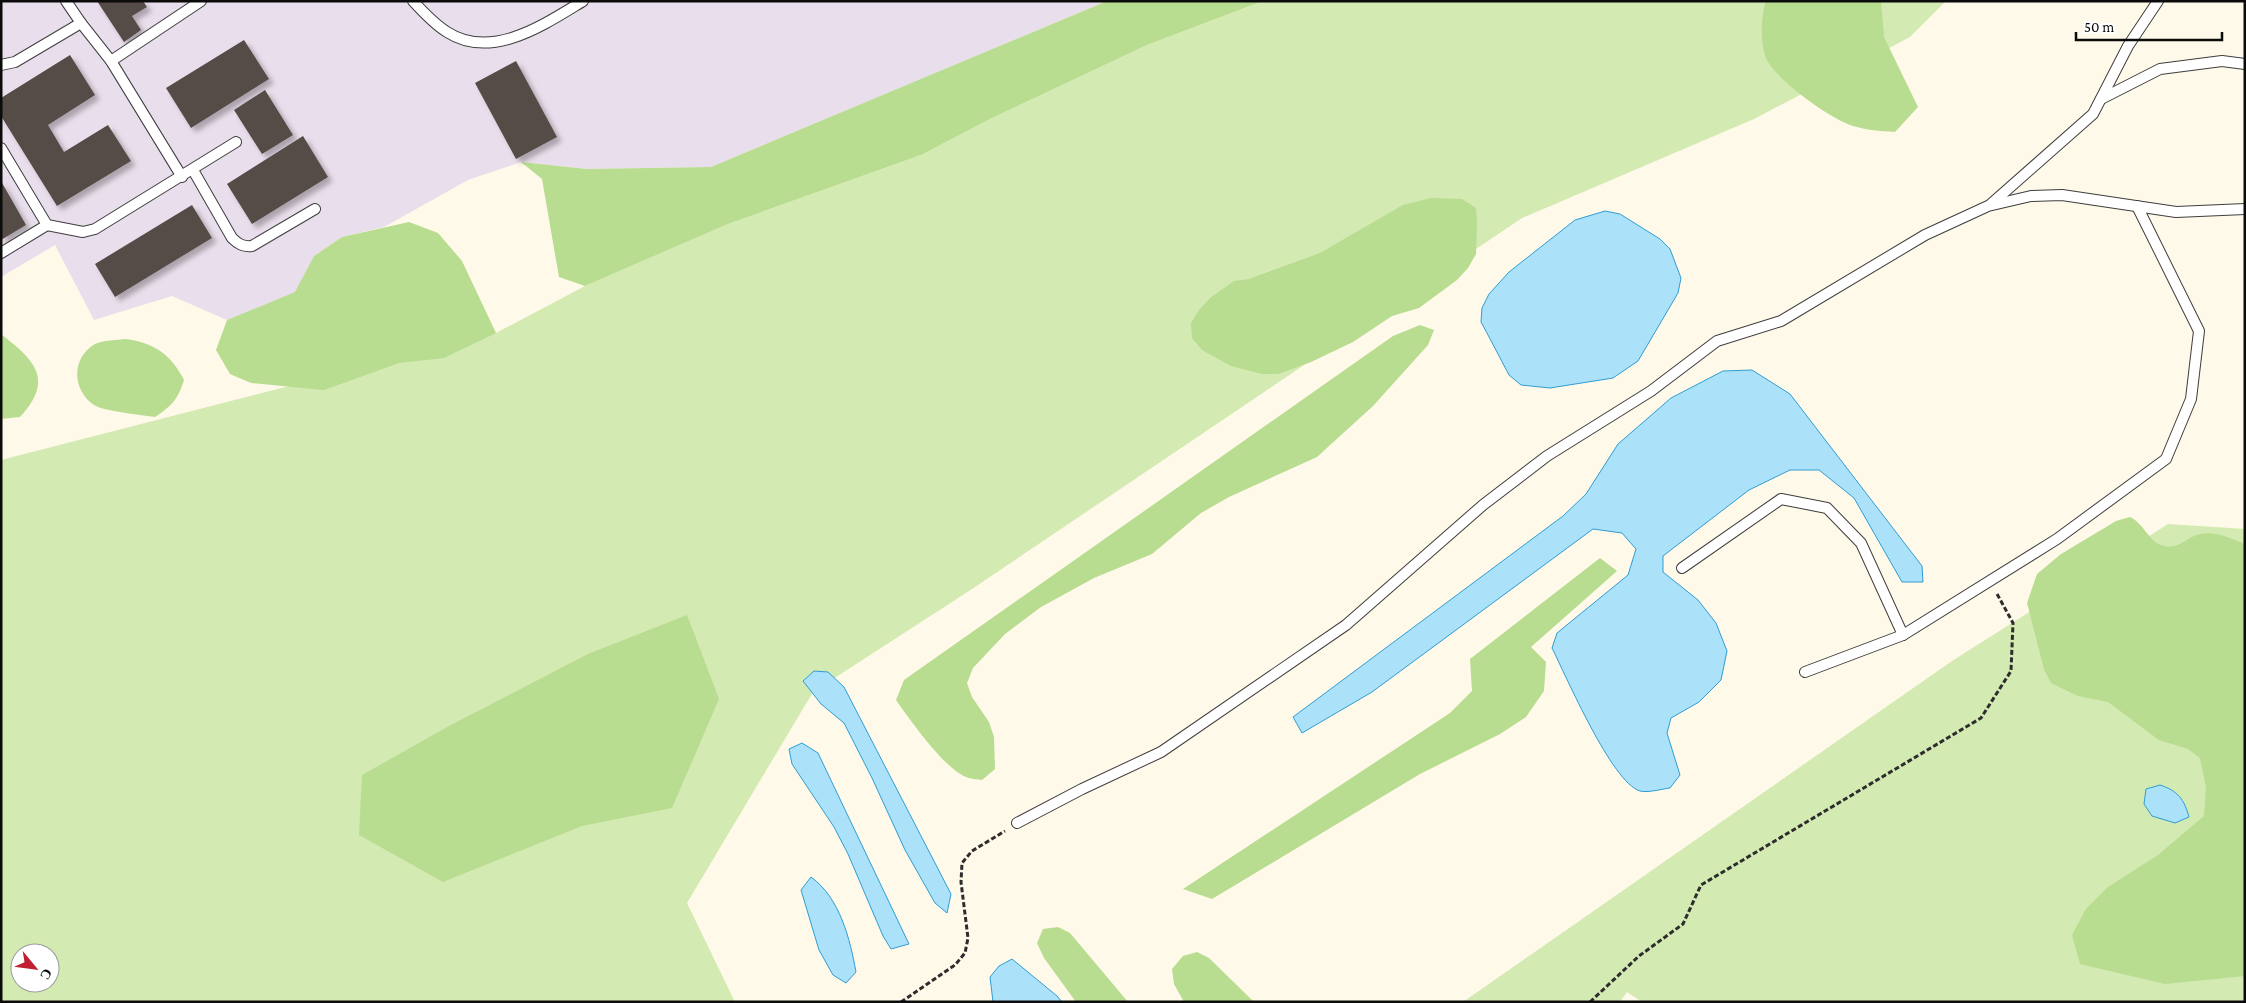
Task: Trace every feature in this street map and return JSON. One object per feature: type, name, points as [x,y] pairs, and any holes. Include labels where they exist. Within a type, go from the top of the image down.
[{"type":"lane","points":[[66,1],[81,24],[111,61],[182,177]]},
{"type":"lane","points":[[111,61],[201,1]]},
{"type":"lane","points":[[413,1],[426,16],[448,33],[470,40],[490,43],[515,38],[541,26],[583,1]]},
{"type":"lane","points":[[1988,206],[2093,114],[2128,46],[2158,1]]},
{"type":"lane","points":[[1,65],[14,62],[81,24]]},
{"type":"lane","points":[[2101,99],[2160,69],[2222,61],[2245,64]]},
{"type":"lane","points":[[1,253],[47,225],[83,232],[95,229],[236,142]]},
{"type":"lane","points":[[1,148],[47,225]]},
{"type":"lane","points":[[193,170],[232,238],[238,244],[252,246],[315,209]]},
{"type":"lane","points":[[1017,823],[1082,789],[1161,752],[1346,625],[1483,505],[1547,456],[1651,391],[1717,341],[1781,322],[1924,235],[1988,206],[2031,196],[2062,195],[2176,212],[2245,209]]},
{"type":"lane","points":[[1805,672],[1902,635],[2057,539],[2166,459],[2191,399],[2199,331],[2137,206]]},
{"type":"lane","points":[[1682,568],[1781,499],[1827,508],[1861,543],[1902,635]]},
{"type":"path","points":[[1590,1002],[1639,956],[1683,924],[1701,885],[1981,718],[2011,671],[2013,623],[1989,581]]},
{"type":"path","points":[[900,1002],[955,965],[965,953],[968,938],[961,882],[962,863],[972,852],[1017,823]]},
{"type":"shaded area","points":[[1,1],[1107,1],[711,167],[587,169],[521,162],[468,180],[384,227],[342,237],[314,256],[296,292],[227,320],[172,296],[94,320],[55,245],[1,277]]},
{"type":"green space","points":[[1107,1],[1263,1],[1147,45],[990,119],[921,155],[728,224],[585,286],[559,277],[542,179],[521,162],[587,169],[711,167]]},
{"type":"green space","points":[[1263,1],[1946,1],[1910,37],[1754,119],[1522,218],[969,591],[813,692],[687,903],[735,1002],[1,1002],[1,460],[496,333],[585,286],[728,224],[921,155],[990,119],[1147,45]]},
{"type":"green space","points":[[1766,1],[1881,1],[1884,37],[1918,107],[1895,132],[1853,126],[1831,116],[1805,98],[1781,77],[1766,58],[1762,30]]},
{"type":"green space","points":[[1431,198],[1462,199],[1476,208],[1476,254],[1468,268],[1457,280],[1419,308],[1392,316],[1353,342],[1311,362],[1278,374],[1262,374],[1231,366],[1202,350],[1192,338],[1191,323],[1199,310],[1210,298],[1234,281],[1249,279],[1320,253],[1403,205]]},
{"type":"green space","points":[[409,222],[438,233],[462,261],[496,333],[444,358],[399,363],[324,390],[251,383],[230,374],[216,350],[227,320],[295,292],[314,256],[342,237]]},
{"type":"green space","points":[[1420,325],[1434,330],[1428,345],[1373,406],[1317,457],[1229,497],[1201,513],[1152,554],[1094,578],[1041,607],[1005,634],[973,668],[967,683],[972,697],[989,722],[994,737],[995,769],[982,780],[966,777],[948,764],[928,743],[896,700],[904,680],[1393,336]]},
{"type":"green space","points":[[1,334],[23,353],[36,371],[38,381],[36,392],[31,404],[20,417],[1,419]]},
{"type":"green space","points":[[126,339],[145,343],[161,351],[173,363],[184,380],[174,402],[155,417],[114,411],[94,405],[87,399],[78,383],[78,365],[87,350],[98,343]]},
{"type":"green space","points":[[2130,517],[2139,523],[2153,540],[2161,545],[2177,545],[2194,536],[2206,533],[2224,536],[2245,544],[2245,976],[2165,984],[2080,964],[2072,935],[2086,909],[2108,887],[2158,855],[2204,816],[2206,787],[2200,758],[2188,749],[2159,740],[2108,702],[2078,696],[2051,683],[2044,669],[2027,603],[2037,574],[2061,554],[2116,521]]},
{"type":"green space","points":[[2168,524],[2245,529],[2245,1002],[1642,1002],[1627,992],[1620,1002],[1463,1002],[1952,661]]},
{"type":"green space","points":[[1600,558],[1617,571],[1531,647],[1546,662],[1544,691],[1526,717],[1500,734],[1420,774],[1212,899],[1183,889],[1450,713],[1472,691],[1470,659]]},
{"type":"green space","points":[[687,615],[719,699],[672,808],[582,826],[443,882],[359,835],[362,775],[449,726],[588,654]]},
{"type":"green space","points":[[1058,927],[1070,933],[1128,1002],[1076,1002],[1044,958],[1037,943],[1043,929]]},
{"type":"green space","points":[[1197,952],[1209,958],[1254,1002],[1184,1002],[1174,984],[1172,969],[1183,956]]},
{"type":"water","points":[[1605,211],[1620,214],[1660,239],[1670,249],[1681,278],[1678,293],[1638,361],[1613,378],[1550,388],[1521,385],[1509,375],[1481,322],[1482,308],[1489,294],[1509,272],[1575,220]]},
{"type":"water","points":[[1752,370],[1790,394],[1922,566],[1923,582],[1902,582],[1854,498],[1819,470],[1790,470],[1749,490],[1663,556],[1663,572],[1698,600],[1716,623],[1727,651],[1721,680],[1699,702],[1671,718],[1667,733],[1680,775],[1670,788],[1640,791],[1629,784],[1616,769],[1591,727],[1552,648],[1557,633],[1628,575],[1636,549],[1622,533],[1593,529],[1372,692],[1302,733],[1293,717],[1563,516],[1586,494],[1618,444],[1671,398],[1723,371]]},
{"type":"water","points":[[814,671],[828,672],[844,687],[951,894],[947,913],[935,903],[905,850],[844,723],[821,704],[803,681]]},
{"type":"water","points":[[802,743],[818,753],[909,944],[891,949],[883,936],[848,854],[834,827],[792,764],[789,749]]},
{"type":"water","points":[[2160,785],[2179,796],[2185,805],[2189,817],[2175,823],[2152,816],[2144,804],[2146,789]]},
{"type":"water","points":[[811,877],[829,896],[847,933],[856,972],[846,983],[833,975],[819,950],[801,890]]},
{"type":"water","points":[[1012,959],[1062,1002],[993,1002],[990,977],[999,966]]},
{"type":"building","points":[[97,1],[143,1],[147,7],[132,16],[141,30],[124,42]]},
{"type":"building","points":[[244,40],[269,79],[191,128],[166,88]]},
{"type":"building","points":[[70,55],[95,95],[48,125],[64,152],[108,125],[131,161],[57,206],[1,116],[1,98]]},
{"type":"building","points":[[516,61],[557,137],[516,159],[475,83]]},
{"type":"building","points":[[265,90],[293,135],[262,154],[234,110]]},
{"type":"building","points":[[303,136],[328,177],[252,224],[227,184]]},
{"type":"building","points":[[1,181],[26,225],[1,240]]},
{"type":"building","points":[[192,205],[212,238],[115,297],[95,264]]}]
